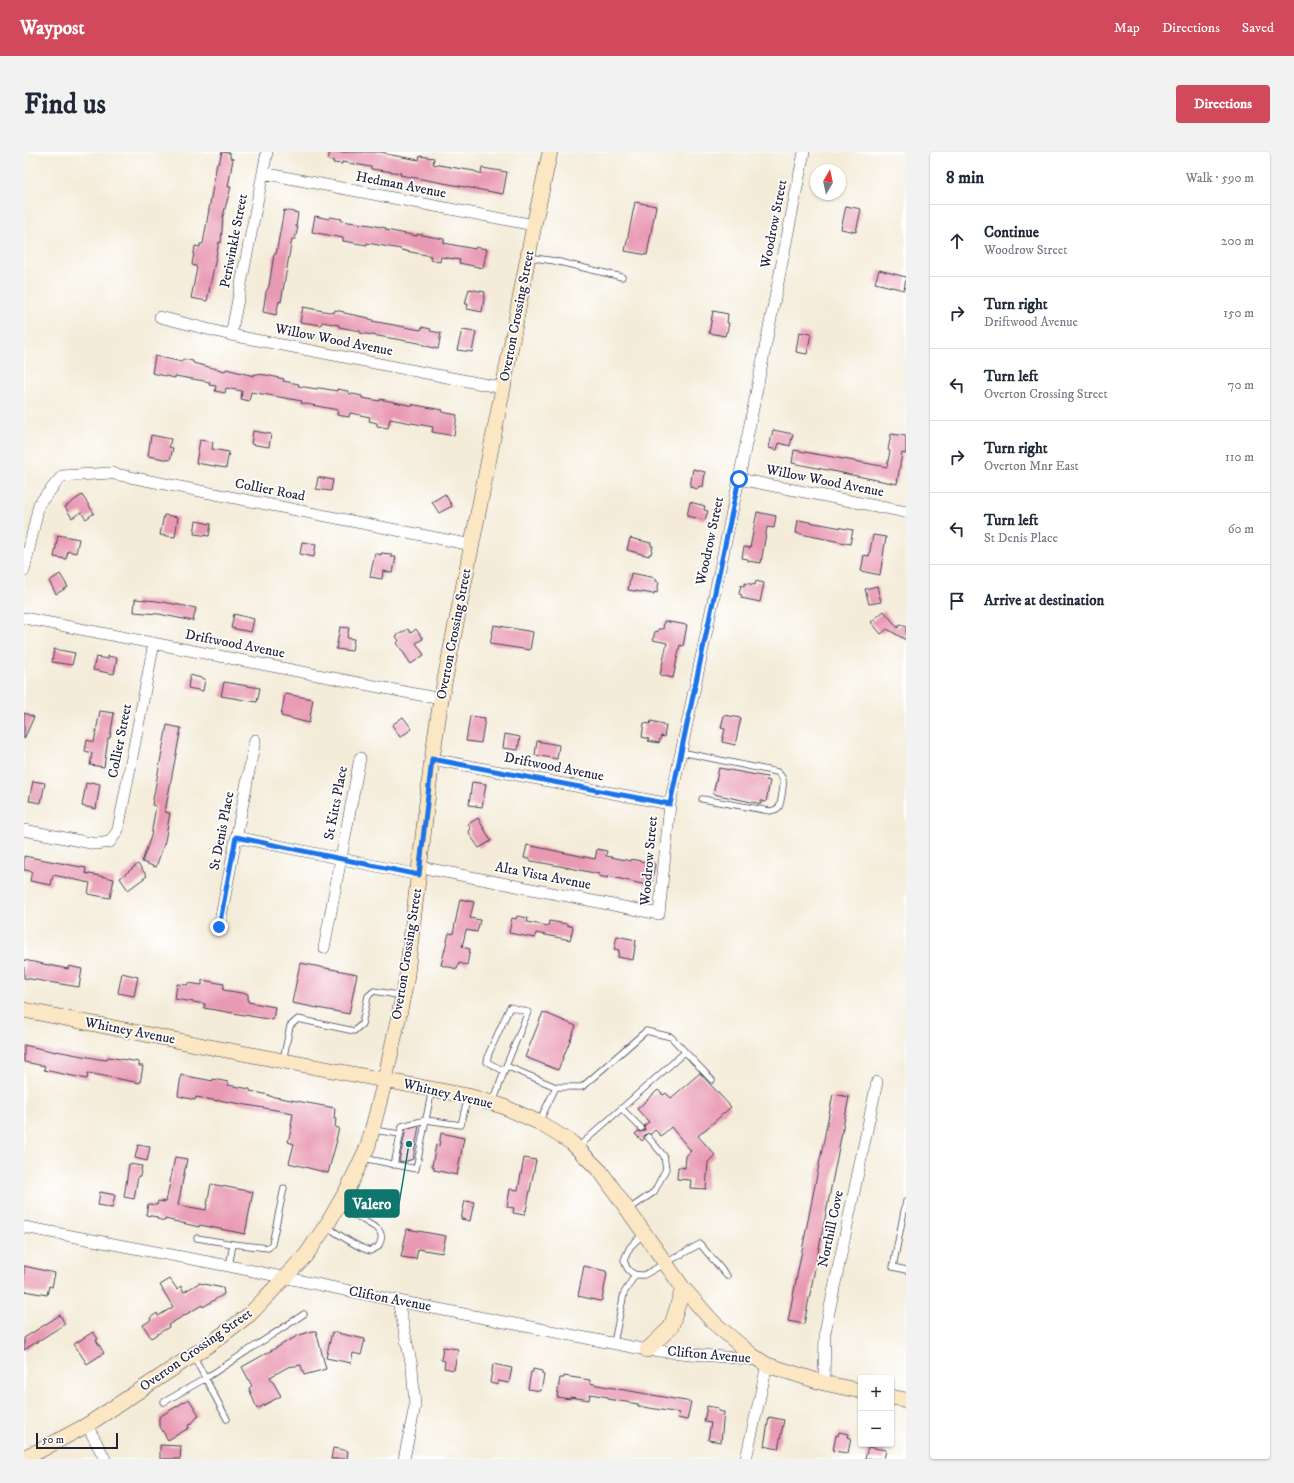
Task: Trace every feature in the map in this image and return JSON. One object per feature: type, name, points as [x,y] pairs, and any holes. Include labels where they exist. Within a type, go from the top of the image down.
[{"type":"main road","name":"Overton Crossing Street","points":[[24,1457],[39,1451],[87,1425],[193,1355],[250,1314],[306,1255],[338,1206],[363,1158],[385,1080],[403,996],[420,871],[432,759],[441,699],[504,388],[528,256],[550,152]]},
{"type":"main road","name":"Whitney Avenue","points":[[24,1010],[468,1096],[502,1106],[538,1122],[572,1144],[601,1172],[683,1288],[714,1323],[763,1362]]},
{"type":"main road","points":[[647,1350],[671,1328],[683,1288]]},
{"type":"main road","name":"Clifton Avenue","points":[[763,1362],[824,1384],[858,1390]]},
{"type":"main road","points":[[894,1398],[906,1400]]},
{"type":"street","name":"Periwinkle Street","points":[[231,335],[267,152]]},
{"type":"street","name":"Woodrow Street","points":[[660,914],[670,804],[739,479],[804,152]]},
{"type":"street","name":"Hedman Avenue","points":[[263,173],[534,226]]},
{"type":"street","name":"Willow Wood Avenue","points":[[160,317],[231,335],[504,388]]},
{"type":"street","name":"Collier Road","points":[[24,571],[39,504],[62,476],[110,473],[472,545]]},
{"type":"street","name":"Willow Wood Avenue","points":[[739,479],[906,512]]},
{"type":"street","name":"Driftwood Avenue","points":[[24,618],[441,699]]},
{"type":"street","name":"Collier Street","points":[[24,830],[96,844],[110,842],[118,830],[154,643]]},
{"type":"street","name":"St Denis Place","points":[[219,927],[255,740]]},
{"type":"street","name":"St Kitts Place","points":[[324,948],[360,758]]},
{"type":"street","name":"Driftwood Avenue","points":[[432,759],[670,804]]},
{"type":"street","name":"Alta Vista Avenue","points":[[236,837],[341,859],[420,871],[660,914]]},
{"type":"street","name":"Northill Cove","points":[[824,1384],[825,1333],[877,1082]]},
{"type":"street","name":"Clifton Avenue","points":[[24,1227],[229,1266],[647,1350],[763,1362]]},
{"type":"street","points":[[398,1301],[412,1367],[415,1406],[404,1459]]},
{"type":"street","points":[[746,1459],[763,1362]]},
{"type":"street","points":[[87,1425],[105,1459]]},
{"type":"lane","points":[[528,256],[622,277]]},
{"type":"lane","points":[[681,752],[777,772],[783,779],[780,803],[778,808],[775,810],[770,811],[702,799]]},
{"type":"lane","points":[[283,1061],[290,1026],[298,1019],[354,1031],[362,1024],[368,996],[374,991],[403,996]]},
{"type":"lane","points":[[493,1103],[505,1069],[528,1012],[510,1007],[489,1053],[487,1062],[505,1069],[556,1087],[582,1087],[646,1031],[671,1037],[712,1080]]},
{"type":"lane","points":[[576,1148],[685,1052]]},
{"type":"lane","points":[[538,1122],[556,1087]]},
{"type":"lane","points":[[363,1158],[416,1169],[420,1135],[426,1120],[432,1089]]},
{"type":"lane","points":[[394,1165],[399,1153],[402,1126],[426,1120],[461,1125],[468,1096]]},
{"type":"lane","points":[[622,1109],[641,1128]]},
{"type":"lane","points":[[372,1130],[400,1134]]},
{"type":"lane","points":[[628,1210],[654,1192],[666,1169],[664,1156],[648,1137]]},
{"type":"lane","points":[[197,1238],[268,1248],[272,1244],[284,1188]]},
{"type":"lane","points":[[906,1201],[893,1267],[906,1270]]},
{"type":"lane","points":[[326,1226],[344,1238],[370,1251],[378,1247],[382,1238],[381,1232],[338,1206]]},
{"type":"lane","points":[[645,1233],[630,1246],[624,1260],[628,1270],[635,1275],[644,1275],[700,1244],[727,1276]]},
{"type":"lane","points":[[229,1266],[233,1244]]},
{"type":"lane","points":[[614,1343],[624,1293],[635,1275]]},
{"type":"lane","points":[[164,1402],[206,1378],[304,1314]]},
{"type":"lane","points":[[193,1355],[227,1419]]},
{"type":"building","points":[[222,152],[230,153],[230,158],[233,159],[228,187],[231,187],[223,216],[221,243],[219,242],[207,301],[191,298],[197,268],[196,266],[192,265],[195,246],[200,247],[200,244],[203,244],[217,163],[219,163]]},
{"type":"building","points":[[330,152],[381,152],[419,160],[420,156],[434,158],[433,164],[474,171],[481,174],[482,168],[507,172],[503,194],[400,175],[401,173],[371,169],[371,167],[342,162],[342,164],[333,163],[334,161],[328,160]]},
{"type":"building","points":[[635,202],[656,206],[647,255],[625,251]]},
{"type":"building","points":[[846,206],[861,209],[856,232],[841,229]]},
{"type":"building","points":[[284,210],[298,213],[296,227],[298,227],[295,239],[292,239],[281,302],[279,301],[276,315],[263,312]]},
{"type":"building","points":[[315,216],[329,219],[330,217],[342,219],[341,221],[371,225],[386,228],[386,230],[417,236],[417,234],[444,239],[444,243],[459,246],[475,249],[476,247],[487,249],[483,268],[459,263],[460,260],[441,257],[440,262],[430,260],[431,256],[367,243],[367,245],[343,241],[343,238],[312,232]]},
{"type":"building","points":[[879,270],[906,277],[904,290],[875,283]]},
{"type":"building","points":[[469,289],[485,292],[482,312],[467,309],[468,304],[465,304]]},
{"type":"building","points":[[303,307],[334,313],[335,310],[369,318],[373,320],[372,321],[421,330],[422,327],[431,329],[430,331],[441,333],[438,349],[419,343],[360,333],[360,331],[339,327],[339,325],[322,322],[321,325],[300,322]]},
{"type":"building","points":[[713,311],[728,314],[727,323],[729,323],[725,336],[709,333]]},
{"type":"building","points":[[462,330],[476,332],[472,352],[457,350]]},
{"type":"building","points":[[799,332],[811,334],[807,354],[796,352]]},
{"type":"building","points":[[155,356],[182,362],[183,359],[193,361],[193,363],[225,371],[226,369],[254,376],[254,374],[266,375],[284,379],[283,381],[299,384],[298,386],[348,391],[348,393],[362,396],[362,398],[380,401],[380,399],[413,406],[413,404],[443,410],[442,412],[457,415],[454,436],[432,432],[433,427],[390,419],[388,428],[377,426],[377,423],[369,421],[370,417],[350,413],[349,417],[337,415],[338,410],[301,403],[302,401],[251,392],[249,401],[241,399],[242,391],[226,388],[225,393],[215,391],[216,386],[209,385],[210,382],[175,376],[175,378],[152,373]]},
{"type":"building","points":[[773,430],[793,434],[790,446],[779,443],[777,450],[769,448]]},
{"type":"building","points":[[253,431],[271,434],[269,447],[251,444]]},
{"type":"building","points":[[891,434],[906,436],[906,454],[902,453],[897,484],[792,463],[794,450],[887,467]]},
{"type":"building","points":[[151,435],[171,439],[169,447],[173,448],[170,460],[148,456]]},
{"type":"building","points":[[200,440],[213,442],[212,449],[229,452],[226,468],[196,463]]},
{"type":"building","points":[[693,469],[705,472],[703,487],[699,486],[698,489],[690,487]]},
{"type":"building","points":[[318,477],[333,480],[331,491],[316,489]]},
{"type":"building","points":[[445,494],[452,506],[439,513],[432,502]]},
{"type":"building","points":[[82,495],[94,513],[86,519],[81,512],[72,518],[65,507]]},
{"type":"building","points":[[690,502],[705,506],[704,510],[708,511],[705,520],[687,516]]},
{"type":"building","points":[[757,512],[776,516],[774,528],[767,527],[761,563],[748,561],[748,559],[742,558],[744,547],[750,548]]},
{"type":"building","points":[[164,515],[178,517],[175,537],[160,535]]},
{"type":"building","points":[[798,520],[853,530],[850,544],[796,533]]},
{"type":"building","points":[[196,521],[211,524],[209,536],[194,534]]},
{"type":"building","points":[[58,535],[79,539],[76,553],[68,551],[66,559],[54,557]]},
{"type":"building","points":[[873,535],[886,537],[880,575],[861,571],[864,555],[869,556]]},
{"type":"building","points":[[630,538],[651,543],[651,546],[653,546],[651,554],[649,554],[649,556],[627,550]]},
{"type":"building","points":[[302,542],[316,544],[314,557],[300,554]]},
{"type":"building","points":[[375,553],[381,555],[381,553],[391,554],[391,557],[396,557],[393,573],[383,571],[382,579],[370,577]]},
{"type":"building","points":[[631,573],[656,578],[656,581],[659,582],[657,593],[654,592],[654,594],[628,590]]},
{"type":"building","points":[[60,574],[68,587],[56,594],[49,581]]},
{"type":"building","points":[[756,581],[764,583],[760,602],[741,598],[742,595],[739,594],[741,585],[744,586],[745,583],[755,585]]},
{"type":"building","points":[[877,586],[881,602],[869,604],[865,589]]},
{"type":"building","points":[[135,599],[157,601],[196,608],[193,621],[159,614],[134,612]]},
{"type":"building","points":[[884,611],[898,628],[900,624],[906,627],[906,640],[887,629],[881,634],[871,622]]},
{"type":"building","points":[[234,614],[254,619],[251,632],[231,628]]},
{"type":"building","points":[[664,621],[687,625],[683,646],[680,645],[673,678],[660,675],[667,643],[653,640],[655,631],[658,632],[658,629],[663,629]]},
{"type":"building","points":[[494,625],[533,632],[530,650],[490,644]]},
{"type":"building","points":[[340,627],[349,628],[347,638],[354,639],[352,651],[336,649]]},
{"type":"building","points":[[408,629],[411,633],[416,629],[423,639],[416,643],[424,655],[411,664],[397,643],[399,641],[396,636]]},
{"type":"building","points":[[54,649],[75,653],[72,665],[52,662]]},
{"type":"building","points":[[108,656],[117,658],[114,674],[93,670],[96,657],[108,659]]},
{"type":"building","points":[[190,675],[205,679],[203,691],[188,688]]},
{"type":"building","points":[[224,682],[260,688],[257,702],[221,696]]},
{"type":"building","points":[[285,694],[313,699],[309,723],[281,716]]},
{"type":"building","points":[[100,711],[114,713],[110,738],[108,738],[104,767],[90,765],[92,753],[85,751],[87,740],[94,742]]},
{"type":"building","points":[[24,713],[34,717],[24,739]]},
{"type":"building","points":[[724,715],[741,718],[735,745],[722,742],[725,729],[721,728]]},
{"type":"building","points":[[470,716],[485,718],[481,743],[466,741]]},
{"type":"building","points":[[403,717],[412,729],[400,737],[392,725]]},
{"type":"building","points":[[651,721],[666,726],[664,737],[661,736],[659,743],[648,741],[649,739],[642,737],[644,723],[650,724]]},
{"type":"building","points":[[167,725],[181,728],[165,812],[170,813],[165,841],[156,867],[142,862],[151,836],[156,806],[152,805]]},
{"type":"building","points":[[505,734],[520,737],[518,750],[503,748]]},
{"type":"building","points":[[537,741],[559,745],[557,759],[535,755]]},
{"type":"building","points":[[719,768],[767,777],[766,780],[770,781],[766,802],[761,801],[761,804],[713,794]]},
{"type":"building","points":[[33,781],[45,783],[41,803],[29,801]]},
{"type":"building","points":[[91,782],[100,784],[96,809],[82,806],[86,783],[90,784]]},
{"type":"building","points":[[472,782],[486,784],[482,807],[469,805]]},
{"type":"building","points":[[478,818],[491,841],[479,848],[470,835],[469,831],[471,829],[468,824]]},
{"type":"building","points":[[527,845],[595,859],[597,849],[607,851],[606,856],[655,864],[651,886],[531,861],[524,858]]},
{"type":"building","points":[[24,856],[86,868],[85,873],[114,879],[110,898],[88,894],[90,883],[53,875],[51,885],[30,881],[32,871],[24,870]]},
{"type":"building","points":[[138,864],[147,876],[128,890],[120,878]]},
{"type":"building","points":[[460,899],[474,902],[470,918],[480,920],[477,932],[466,930],[462,947],[470,949],[467,965],[459,963],[457,969],[441,965],[449,933],[453,934]]},
{"type":"building","points":[[517,916],[528,918],[527,922],[548,926],[549,921],[567,924],[573,927],[570,940],[536,933],[535,938],[509,933],[512,918],[516,919]]},
{"type":"building","points":[[617,936],[636,940],[633,960],[618,957],[619,950],[614,949]]},
{"type":"building","points":[[24,960],[68,969],[69,966],[82,969],[79,987],[24,978]]},
{"type":"building","points":[[300,963],[357,974],[349,1014],[292,1003]]},
{"type":"building","points":[[122,973],[138,977],[134,996],[118,993]]},
{"type":"building","points":[[202,980],[224,984],[223,990],[248,994],[248,1002],[275,1007],[273,1020],[204,1008],[205,1004],[175,999],[177,984],[188,985],[188,983],[202,985]]},
{"type":"building","points":[[543,1012],[576,1026],[558,1070],[525,1057]]},
{"type":"building","points":[[24,1045],[99,1059],[107,1060],[108,1057],[139,1062],[139,1066],[143,1066],[140,1083],[88,1073],[87,1079],[44,1070],[45,1066],[24,1062]]},
{"type":"building","points":[[700,1073],[731,1107],[698,1136],[715,1155],[708,1162],[706,1189],[690,1188],[691,1180],[677,1179],[678,1167],[685,1168],[686,1156],[691,1151],[671,1127],[661,1136],[655,1130],[651,1134],[646,1134],[642,1141],[635,1134],[638,1131],[644,1131],[644,1126],[649,1122],[637,1109],[658,1090],[663,1095],[666,1093],[671,1098]]},
{"type":"building","points":[[181,1075],[213,1081],[213,1079],[228,1082],[228,1085],[250,1089],[250,1091],[269,1096],[335,1108],[335,1127],[339,1128],[328,1173],[289,1163],[294,1144],[288,1142],[292,1126],[293,1113],[218,1100],[196,1097],[195,1100],[178,1096]]},
{"type":"building","points":[[833,1094],[849,1097],[804,1324],[788,1321]]},
{"type":"building","points":[[419,1126],[413,1159],[404,1162],[399,1161],[406,1129]]},
{"type":"building","points":[[441,1133],[464,1138],[457,1175],[434,1170],[434,1167],[432,1166],[436,1145],[439,1146]]},
{"type":"building","points":[[138,1145],[150,1147],[147,1161],[135,1158]]},
{"type":"building","points":[[175,1157],[187,1159],[178,1205],[206,1210],[211,1184],[253,1192],[245,1234],[200,1225],[199,1227],[165,1219],[165,1221],[157,1219],[157,1217],[146,1215],[148,1204],[157,1205],[158,1201],[166,1202]]},
{"type":"building","points":[[524,1158],[536,1160],[524,1215],[513,1213],[514,1208],[507,1207],[510,1189],[518,1190]]},
{"type":"building","points":[[129,1164],[142,1166],[140,1176],[138,1176],[134,1199],[124,1197]]},
{"type":"building","points":[[100,1192],[115,1195],[112,1208],[98,1205]]},
{"type":"building","points":[[465,1201],[474,1202],[470,1221],[461,1219]]},
{"type":"building","points":[[407,1229],[446,1236],[442,1253],[418,1249],[416,1259],[401,1257]]},
{"type":"building","points":[[24,1266],[55,1273],[52,1287],[49,1286],[47,1295],[24,1291]]},
{"type":"building","points":[[584,1266],[606,1271],[607,1273],[602,1300],[600,1301],[578,1296]]},
{"type":"building","points":[[170,1279],[177,1289],[181,1286],[184,1292],[199,1283],[223,1288],[224,1294],[203,1307],[202,1305],[168,1325],[169,1327],[151,1338],[143,1325],[151,1320],[150,1318],[157,1313],[158,1316],[173,1307],[160,1285]]},
{"type":"building","points":[[60,1315],[65,1324],[24,1350],[24,1338]]},
{"type":"building","points":[[316,1331],[326,1369],[304,1375],[301,1365],[288,1367],[270,1377],[281,1396],[257,1409],[249,1388],[252,1386],[242,1367],[297,1336]]},
{"type":"building","points":[[93,1332],[104,1353],[87,1364],[74,1344]]},
{"type":"building","points":[[332,1332],[365,1339],[361,1355],[353,1353],[351,1363],[326,1358]]},
{"type":"building","points":[[443,1347],[458,1349],[454,1370],[444,1368],[445,1361],[441,1360]]},
{"type":"building","points":[[493,1364],[512,1368],[509,1383],[498,1381],[498,1385],[490,1383]]},
{"type":"building","points":[[533,1369],[542,1371],[542,1374],[544,1375],[541,1391],[528,1389],[531,1372],[533,1372]]},
{"type":"building","points":[[564,1376],[590,1380],[590,1383],[597,1385],[691,1402],[687,1420],[678,1418],[679,1413],[638,1406],[638,1404],[608,1399],[608,1397],[590,1394],[589,1400],[570,1397],[570,1399],[557,1397],[560,1378],[564,1378]]},
{"type":"building","points":[[189,1399],[199,1415],[188,1425],[189,1428],[168,1440],[159,1425],[159,1417]]},
{"type":"building","points":[[707,1406],[718,1408],[718,1411],[724,1412],[721,1442],[708,1440],[711,1423],[704,1422]]},
{"type":"building","points":[[769,1417],[784,1420],[778,1449],[764,1446]]},
{"type":"building","points":[[839,1432],[849,1434],[848,1437],[851,1438],[848,1453],[833,1451],[836,1435],[838,1436]]},
{"type":"building","points":[[160,1445],[181,1446],[180,1459],[160,1459]]},
{"type":"building","points":[[868,1447],[886,1450],[884,1459],[865,1459]]},
{"type":"building","points":[[333,1448],[348,1451],[347,1459],[331,1459]]},
{"type":"place","name":"Valero","points":[[409,1144]]},
{"type":"route","points":[[219,927],[236,837],[419,875],[432,759],[670,804],[739,479]]}]
